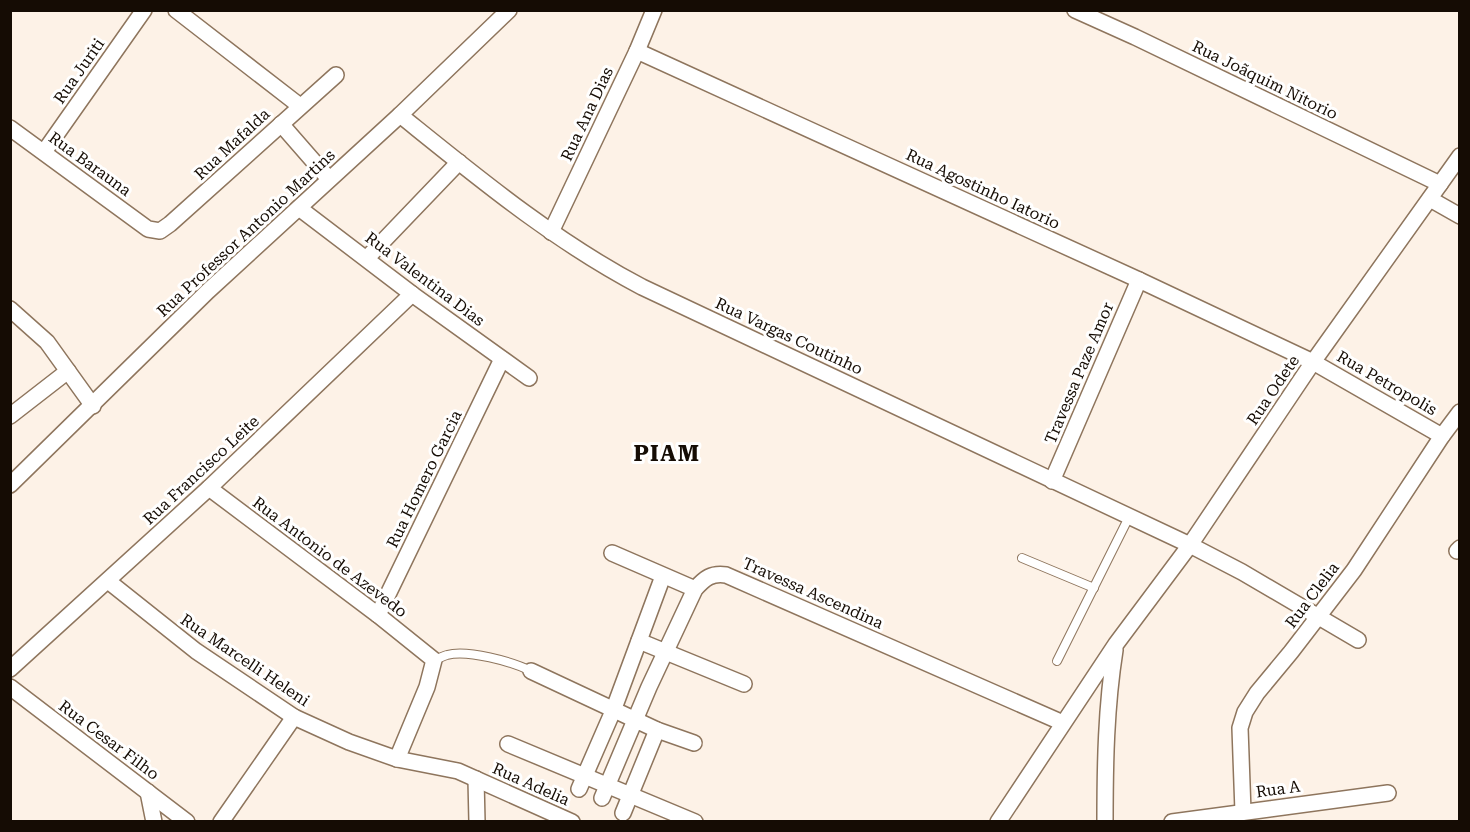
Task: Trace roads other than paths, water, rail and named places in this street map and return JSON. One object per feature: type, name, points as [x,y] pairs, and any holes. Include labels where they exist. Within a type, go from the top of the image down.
[{"type":"street","name":"Rua Juriti","points":[[44,153],[144,10]]},
{"type":"street","points":[[176,10],[300,106]]},
{"type":"street","name":"Rua Professor Antonio Martins","points":[[10,485],[208,291],[400,115],[509,10]]},
{"type":"street","name":"Rua Ana Dias","points":[[551,232],[637,51],[654,10]]},
{"type":"street","name":"Rua Joãquim Nitorio","points":[[1075,10],[1440,184]]},
{"type":"street","name":"Rua Agostinho Iatorio","points":[[637,51],[1313,362]]},
{"type":"street","name":"Rua Mafalda","points":[[148,229],[160,231],[170,225],[336,75]]},
{"type":"street","name":"Rua Vargas Coutinho","points":[[400,115],[551,232],[607,268],[642,287],[1190,545],[1358,640]]},
{"type":"street","points":[[281,124],[329,179]]},
{"type":"street","name":"Rua Barauna","points":[[10,128],[148,229]]},
{"type":"street","name":"Rua Odete","points":[[998,822],[1116,644],[1190,545],[1313,362],[1460,156]]},
{"type":"street","points":[[367,258],[459,162]]},
{"type":"street","points":[[1430,199],[1460,216]]},
{"type":"street","name":"Rua Valentina Dias","points":[[299,208],[412,294],[529,378]]},
{"type":"street","name":"Travessa Paze Amor","points":[[1052,481],[1139,280]]},
{"type":"street","name":"Rua Francisco Leite","points":[[10,669],[209,488],[412,294]]},
{"type":"street","points":[[10,309],[47,342],[93,406]]},
{"type":"street","name":"Rua Homero Garcia","points":[[378,615],[502,359]]},
{"type":"street","name":"Rua Petropolis","points":[[1313,362],[1449,434]]},
{"type":"street","points":[[10,416],[68,371]]},
{"type":"street","name":"Rua Clelia","points":[[1243,812],[1240,728],[1245,712],[1257,693],[1319,617],[1365,554],[1449,434],[1460,412]]},
{"type":"street","name":"Rua Antonio de Azevedo","points":[[209,488],[431,657]]},
{"type":"street","points":[[605,791],[695,589],[612,553]]},
{"type":"street","name":"Travessa Ascendina","points":[[695,589],[705,578],[715,574],[726,575],[1063,723]]},
{"type":"street","points":[[582,782],[614,711],[663,576]]},
{"type":"street","name":"Rua Marcelli Heleni","points":[[108,581],[196,651],[294,717],[349,742],[397,759],[458,771],[476,778]]},
{"type":"street","points":[[639,641],[744,684]]},
{"type":"street","name":"Rua Odete","points":[[1105,822],[1110,681],[1116,644]]},
{"type":"street","points":[[397,759],[427,687],[431,657]]},
{"type":"street","points":[[531,671],[657,730],[694,743]]},
{"type":"street","name":"Rua Cesar Filho","points":[[10,687],[187,822]]},
{"type":"street","points":[[221,822],[294,717]]},
{"type":"street","points":[[623,813],[657,730]]},
{"type":"street","points":[[508,744],[582,782],[605,791],[629,794],[695,822]]},
{"type":"street","points":[[476,778],[477,822]]},
{"type":"street","name":"Rua Adelia","points":[[476,778],[572,822]]},
{"type":"street","points":[[148,792],[154,822]]},
{"type":"street","name":"Rua A","points":[[1172,822],[1388,792]]},
{"type":"lane","points":[[1057,661],[1129,516]]},
{"type":"lane","points":[[1022,558],[1094,588]]},
{"type":"lane","points":[[431,657],[449,654],[478,655],[518,665],[531,671]]},
{"type":"district","name":"PIAM","points":[[667,453]]}]
